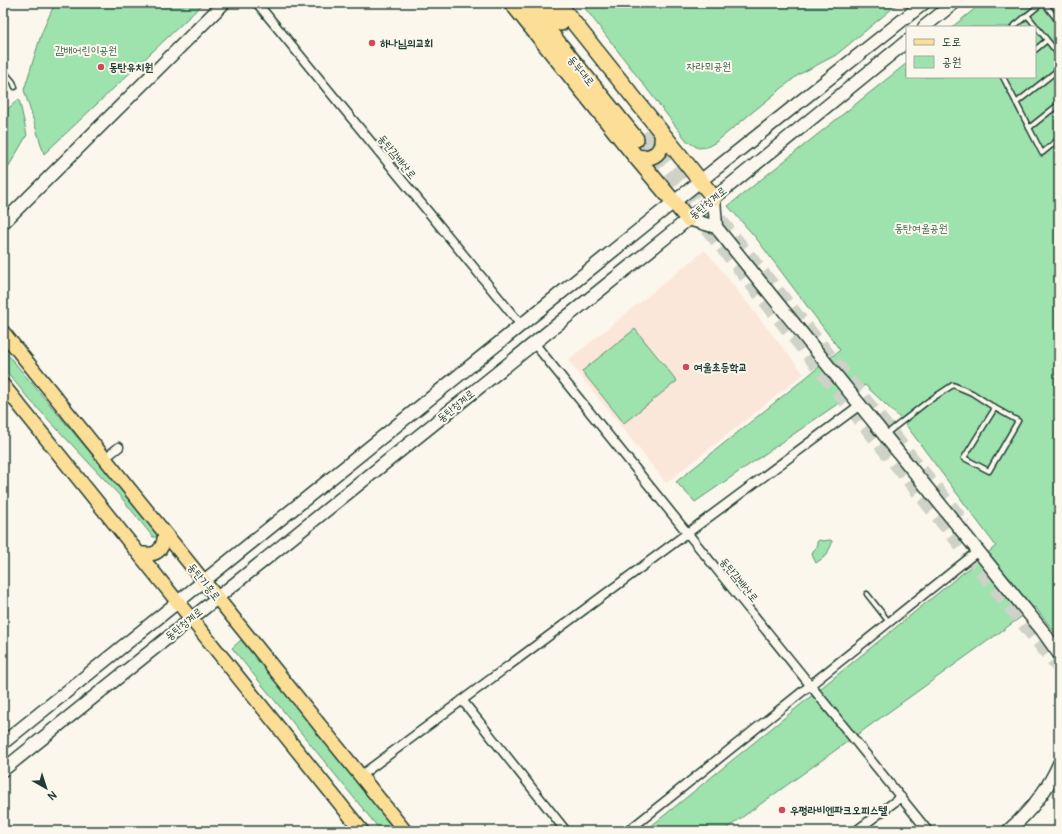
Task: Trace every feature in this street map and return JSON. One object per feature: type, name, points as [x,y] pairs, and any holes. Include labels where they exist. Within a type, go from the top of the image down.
[{"type":"highway","points":[[512,3],[688,219]]},
{"type":"highway","name":"동부대로","points":[[526,3],[641,134],[545,3]]},
{"type":"highway","points":[[558,3],[714,198]]},
{"type":"highway","points":[[636,157],[648,158],[654,156],[659,151],[663,143],[662,134]]},
{"type":"main road","name":"동탄기흥로","points":[[3,332],[405,831]]},
{"type":"main road","points":[[3,385],[362,831]]},
{"type":"main road","points":[[138,553],[150,555],[158,551],[164,544],[164,533]]},
{"type":"street","points":[[3,224],[224,3]]},
{"type":"street","name":"동탄감배산로","points":[[257,3],[521,325]]},
{"type":"street","name":"동탄청계로","points":[[3,743],[650,221],[924,3]]},
{"type":"street","points":[[925,26],[954,3]]},
{"type":"street","name":"동탄청계로","points":[[3,770],[906,42]]},
{"type":"street","points":[[714,198],[716,228]]},
{"type":"street","points":[[688,219],[716,228],[1059,653]]},
{"type":"street","name":"동탄감배산로","points":[[534,343],[928,831]]},
{"type":"street","points":[[360,776],[860,405]]},
{"type":"street","points":[[105,458],[119,447]]},
{"type":"street","points":[[628,831],[978,551]]},
{"type":"street","points":[[462,700],[566,831]]},
{"type":"street","points":[[1008,831],[1022,819],[1040,799],[1053,778],[1059,764]]},
{"type":"street","points":[[856,831],[900,798]]},
{"type":"lane","points":[[1014,26],[1043,3],[1059,22]]},
{"type":"lane","points":[[1027,15],[1036,26]]},
{"type":"lane","points":[[1036,26],[1059,55]]},
{"type":"lane","points":[[1036,49],[1047,40]]},
{"type":"lane","points":[[1016,103],[1059,69]]},
{"type":"lane","points":[[3,70],[13,82],[15,87]]},
{"type":"lane","points":[[1004,78],[1042,153],[1059,139]]},
{"type":"lane","points":[[1029,128],[1059,104]]},
{"type":"lane","points":[[884,436],[927,402],[953,384],[972,393],[1018,421],[989,471],[964,458],[995,408]]},
{"type":"lane","points":[[867,594],[889,622]]},
{"type":"shaded area","name":"여울초등학교","points":[[705,250],[804,374],[666,483],[568,360]]},
{"type":"green space","name":"감배어린이공원","points":[[55,3],[204,3],[44,154],[24,90],[42,32]]},
{"type":"green space","name":"자라뫼공원","points":[[581,3],[899,3],[836,55],[798,75],[716,142],[707,147],[698,148],[687,141]]},
{"type":"green space","name":"동탄여울공원","points":[[982,3],[1059,3],[1059,638],[1035,607],[723,831],[645,831],[996,546],[903,421],[865,385],[695,502],[676,482],[840,350],[756,238],[728,206],[906,64],[906,78],[1036,78],[1036,26],[953,26]]},
{"type":"green space","points":[[19,99],[27,135],[3,176],[3,113]]},
{"type":"green space","points":[[635,329],[677,381],[624,423],[582,371]]},
{"type":"green space","points":[[3,349],[158,533],[156,537],[153,537],[120,496],[28,398],[3,367]]},
{"type":"green space","points":[[819,540],[830,540],[832,543],[827,555],[816,563],[812,555]]},
{"type":"green space","points":[[241,640],[397,831],[381,831],[232,648]]},
{"type":"tunnel","points":[[647,130],[965,525]]},
{"type":"tunnel","points":[[636,139],[1059,667]]},
{"type":"place","name":"하나님의교회","points":[[372,43]]},
{"type":"place","name":"동탄유치원","points":[[101,67]]},
{"type":"place","name":"여울초등학교","points":[[686,367]]},
{"type":"place","name":"우평라비엔파크오피스텔","points":[[782,810]]}]
